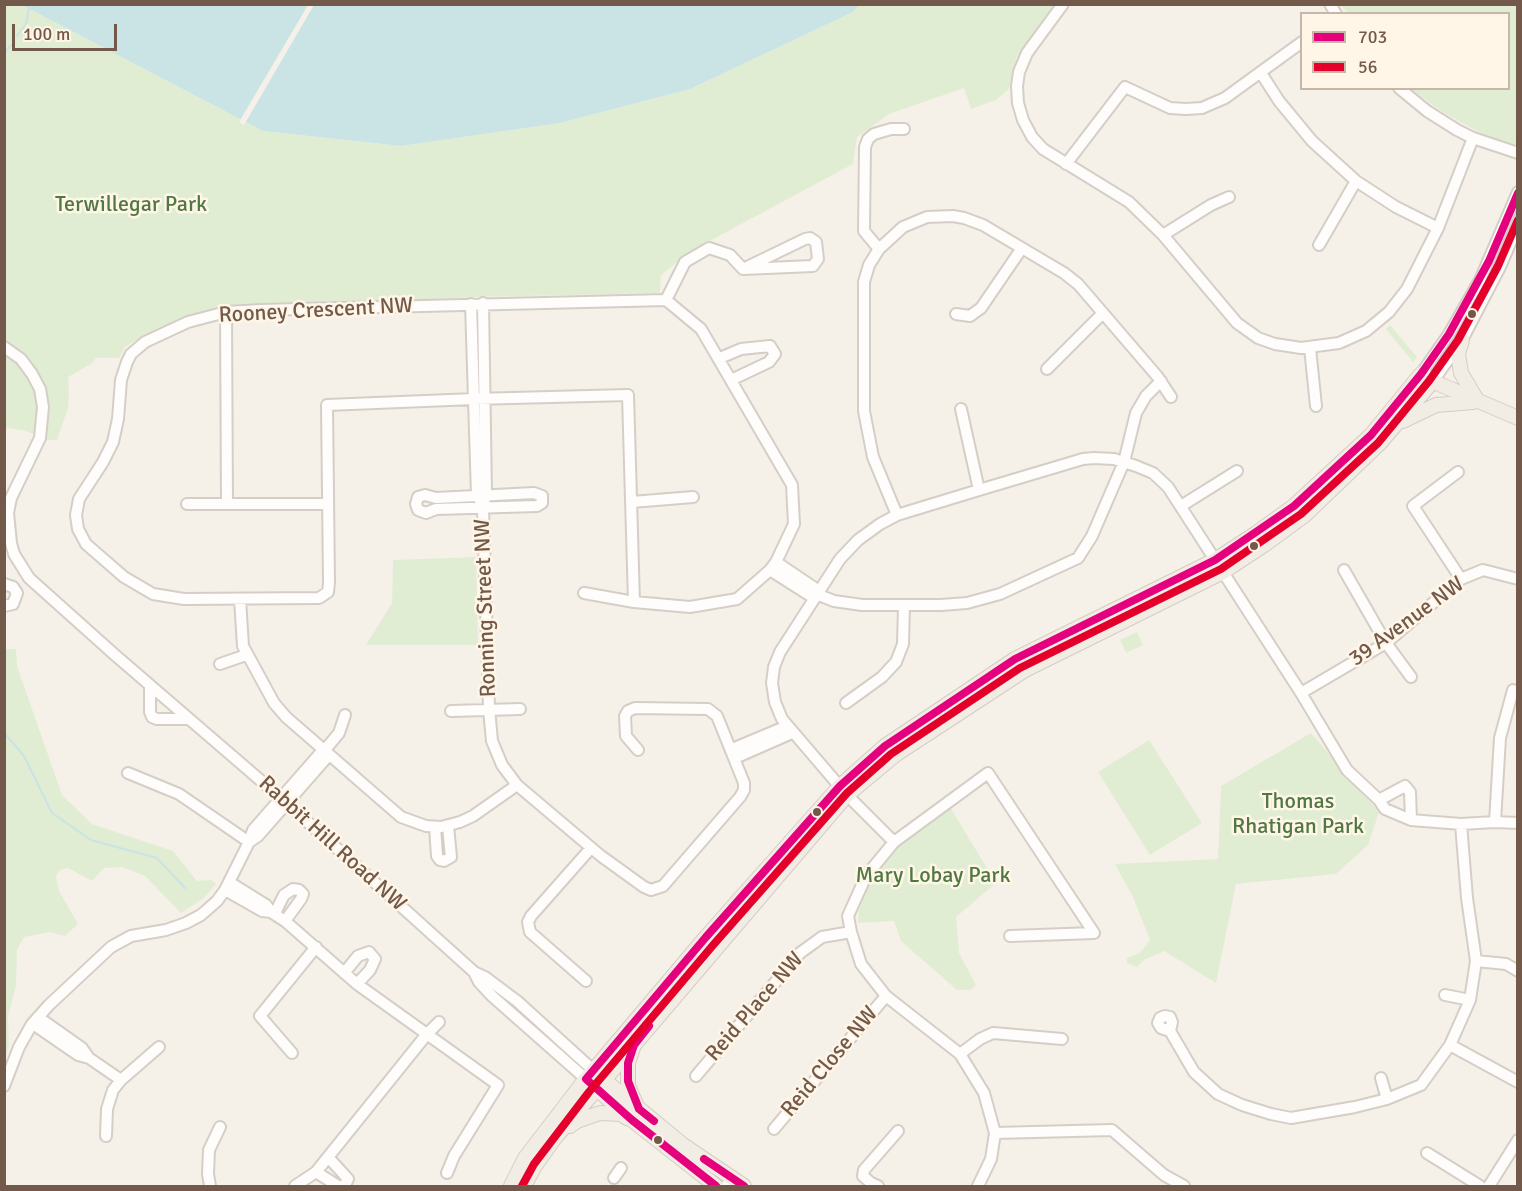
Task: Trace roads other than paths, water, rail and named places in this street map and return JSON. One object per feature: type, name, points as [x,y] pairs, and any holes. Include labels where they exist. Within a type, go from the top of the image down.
[{"type":"main road","points":[[1462,340],[1458,354],[1461,372],[1466,385],[1478,402]]},
{"type":"main road","points":[[1427,378],[1518,418]]},
{"type":"main road","points":[[511,1186],[525,1158],[595,1079],[634,1045],[844,790],[1025,670],[1223,572],[1305,515],[1380,443],[1396,425],[1427,378]]},
{"type":"main road","points":[[524,1186],[535,1166],[595,1079],[706,937],[885,746],[1015,659],[1215,560],[1256,534],[1294,506],[1371,435],[1427,378]]},
{"type":"main road","points":[[1396,425],[1436,405],[1478,402]]},
{"type":"main road","points":[[554,1138],[577,1121],[600,1113],[635,1114],[628,1086],[628,1063],[634,1045]]},
{"type":"main road","name":"Rabbit Hill Road NW","points":[[595,1079],[716,1186]]},
{"type":"main road","name":"Rabbit Hill Road NW","points":[[635,1114],[683,1145],[729,1183],[744,1186]]},
{"type":"street","points":[[1063,4],[1024,59],[1018,79],[1017,92],[1023,120],[1032,137],[1043,149],[1129,202],[1163,235],[1231,316],[1258,338],[1275,344],[1292,348],[1329,345],[1348,339],[1374,325],[1389,312],[1407,290],[1438,228],[1473,138]]},
{"type":"street","points":[[1066,164],[1125,87],[1170,108],[1194,109],[1218,102],[1300,44]]},
{"type":"street","points":[[1261,73],[1312,141],[1356,181],[1396,207],[1438,228]]},
{"type":"street","points":[[1402,90],[1434,116],[1473,138],[1518,153]]},
{"type":"street","points":[[879,249],[864,231],[865,147],[868,139],[874,134],[891,129],[904,129]]},
{"type":"street","points":[[1319,245],[1356,181]]},
{"type":"street","points":[[1427,378],[1480,280],[1518,192]]},
{"type":"street","points":[[1163,235],[1210,205],[1229,197]]},
{"type":"street","points":[[897,515],[873,457],[864,411],[864,282],[869,265],[879,249],[903,227],[915,221],[940,216],[975,221],[1071,278],[1161,381],[1171,397]]},
{"type":"street","points":[[1427,378],[1462,340],[1500,267],[1518,225]]},
{"type":"street","points":[[584,593],[634,602],[690,607],[736,599],[773,566],[794,524],[792,485],[720,358],[696,324],[666,300],[685,262],[710,248],[730,255],[742,268],[813,266],[818,259],[816,242],[810,238],[805,239],[742,268]]},
{"type":"street","points":[[956,314],[970,316],[981,308],[1022,248]]},
{"type":"street","name":"Rooney Crescent NW","points":[[478,399],[327,405],[329,583],[326,595],[319,598],[184,599],[162,596],[143,590],[124,577],[86,544],[80,535],[76,522],[79,499],[113,442],[118,419],[121,380],[131,354],[154,336],[188,322],[226,312],[477,303],[666,300]]},
{"type":"street","name":"Ronning Street NW","points":[[477,303],[478,399],[489,709],[494,748],[502,765],[517,785],[591,848],[647,889],[656,890],[663,886],[742,794],[744,783],[717,716],[711,711],[635,708],[626,713],[625,731],[638,750]]},
{"type":"street","points":[[226,312],[227,504]]},
{"type":"street","points":[[1047,369],[1103,313]]},
{"type":"street","points":[[720,358],[741,349],[770,346],[775,354],[769,362],[731,380]]},
{"type":"street","name":"Rabbit Hill Road NW","points":[[4,347],[21,359],[32,374],[39,389],[43,407],[40,438],[10,502],[6,532],[14,554],[29,578],[284,801],[474,972],[479,982],[492,996],[595,1079]]},
{"type":"street","points":[[1310,348],[1316,406]]},
{"type":"street","points":[[773,566],[816,594],[834,601],[853,604],[954,604],[1000,594],[1078,558],[1092,536],[1124,462],[1136,412],[1141,402],[1161,381]]},
{"type":"street","points":[[478,399],[628,395],[634,602]]},
{"type":"street","points":[[961,410],[979,490]]},
{"type":"street","points":[[894,842],[790,730],[775,702],[772,683],[774,667],[783,645],[840,559],[869,530],[897,515],[1083,459],[1103,458],[1124,462],[1153,473],[1168,487],[1301,693],[1347,771],[1379,800],[1385,809],[1411,820],[1461,824],[1518,823]]},
{"type":"street","points":[[1181,506],[1237,471]]},
{"type":"street","points":[[1458,472],[1413,506],[1461,579]]},
{"type":"street","name":"Ronning Street NW","points":[[534,493],[542,496],[542,503],[537,506],[436,509],[426,513],[418,510],[416,504],[418,497],[425,495],[436,498],[482,494],[534,493]]},
{"type":"street","points":[[632,502],[693,497]]},
{"type":"street","points":[[187,504],[327,504]]},
{"type":"street","points":[[1344,570],[1386,643],[1411,677]]},
{"type":"street","name":"39 Avenue NW","points":[[1301,693],[1386,643],[1461,579],[1483,570],[1516,576]]},
{"type":"street","points":[[4,584],[13,587],[17,597],[13,604],[4,606]]},
{"type":"street","points":[[240,599],[241,628],[246,655],[279,710],[401,817],[417,824],[435,827],[448,826],[473,816],[517,785]]},
{"type":"street","points":[[846,703],[882,677],[896,662],[903,644],[904,605]]},
{"type":"street","points":[[220,664],[246,655]]},
{"type":"street","points":[[150,685],[152,717],[189,719]]},
{"type":"street","points":[[1495,822],[1500,738],[1514,690]]},
{"type":"street","name":"Ronning Street NW","points":[[451,711],[520,709]]},
{"type":"street","points":[[4,1086],[19,1047],[35,1020],[116,943],[131,936],[166,930],[186,923],[209,909],[227,886],[253,830],[284,801],[325,752],[339,733],[345,715]]},
{"type":"street","points":[[733,754],[790,730]]},
{"type":"street","points":[[128,773],[179,794],[249,842]]},
{"type":"street","points":[[978,1186],[991,1158],[995,1133],[984,1093],[960,1054],[886,996],[861,964],[848,916],[866,876],[894,842],[988,773],[1094,933],[1010,936]]},
{"type":"street","points":[[1379,800],[1405,786],[1410,792],[1411,820]]},
{"type":"street","points":[[1170,1031],[1194,1072],[1218,1094],[1242,1105],[1271,1114],[1291,1118],[1387,1099],[1421,1085],[1450,1045],[1470,1000],[1476,961],[1467,898],[1461,824]]},
{"type":"street","points":[[435,827],[437,856],[444,861],[451,857],[448,826]]},
{"type":"street","points":[[586,981],[530,932],[528,926],[531,916],[591,848]]},
{"type":"street","points":[[227,886],[262,911],[273,913],[285,921],[357,984],[498,1085],[454,1156],[447,1173]]},
{"type":"street","points":[[273,913],[284,895],[293,889],[299,890],[303,894],[301,899],[285,921]]},
{"type":"street","name":"Reid Place NW","points":[[696,1076],[800,952],[822,937],[851,932]]},
{"type":"street","points":[[292,1053],[260,1016],[316,947]]},
{"type":"street","points":[[344,973],[358,956],[369,952],[375,959],[370,970],[357,984]]},
{"type":"street","points":[[1476,961],[1506,964],[1518,970]]},
{"type":"street","points":[[1445,995],[1470,1000]]},
{"type":"street","name":"Reid Close NW","points":[[774,1129],[886,996]]},
{"type":"street","points":[[35,1020],[78,1055],[89,1058],[121,1080]]},
{"type":"street","points":[[295,1186],[316,1172],[439,1022]]},
{"type":"street","points":[[960,1054],[980,1039],[993,1033],[1062,1039]]},
{"type":"street","points":[[1450,1045],[1518,1082]]},
{"type":"street","points":[[106,1136],[108,1103],[113,1090],[121,1080],[159,1047]]},
{"type":"street","points":[[1380,1078],[1387,1099]]},
{"type":"street","points":[[210,1186],[209,1150],[220,1127]]},
{"type":"street","points":[[995,1133],[1112,1130],[1164,1175],[1184,1186]]},
{"type":"street","points":[[878,1186],[863,1176],[864,1170],[898,1131]]},
{"type":"street","points":[[1490,1186],[1518,1140]]},
{"type":"street","points":[[1427,1153],[1480,1186]]},
{"type":"street","points":[[316,1172],[340,1186],[345,1185],[348,1179],[328,1157]]},
{"type":"street","points":[[614,1178],[621,1168]]},
{"type":"water","points":[[22,5],[859,5],[853,12],[690,89],[560,123],[401,146],[263,131]]},
{"type":"waterway","points":[[17,36],[26,24],[29,8]]},
{"type":"waterway","points":[[4,53],[11,45]]},
{"type":"waterway","points":[[4,733],[24,756],[52,813],[91,840],[157,858],[185,888]]},
{"type":"park label","name":"Terwillegar Park","points":[[131,205]]},
{"type":"park label","name":"Thomas Rhatigan Park","points":[[1298,814]]},
{"type":"park label","name":"Mary Lobay Park","points":[[933,876]]}]
